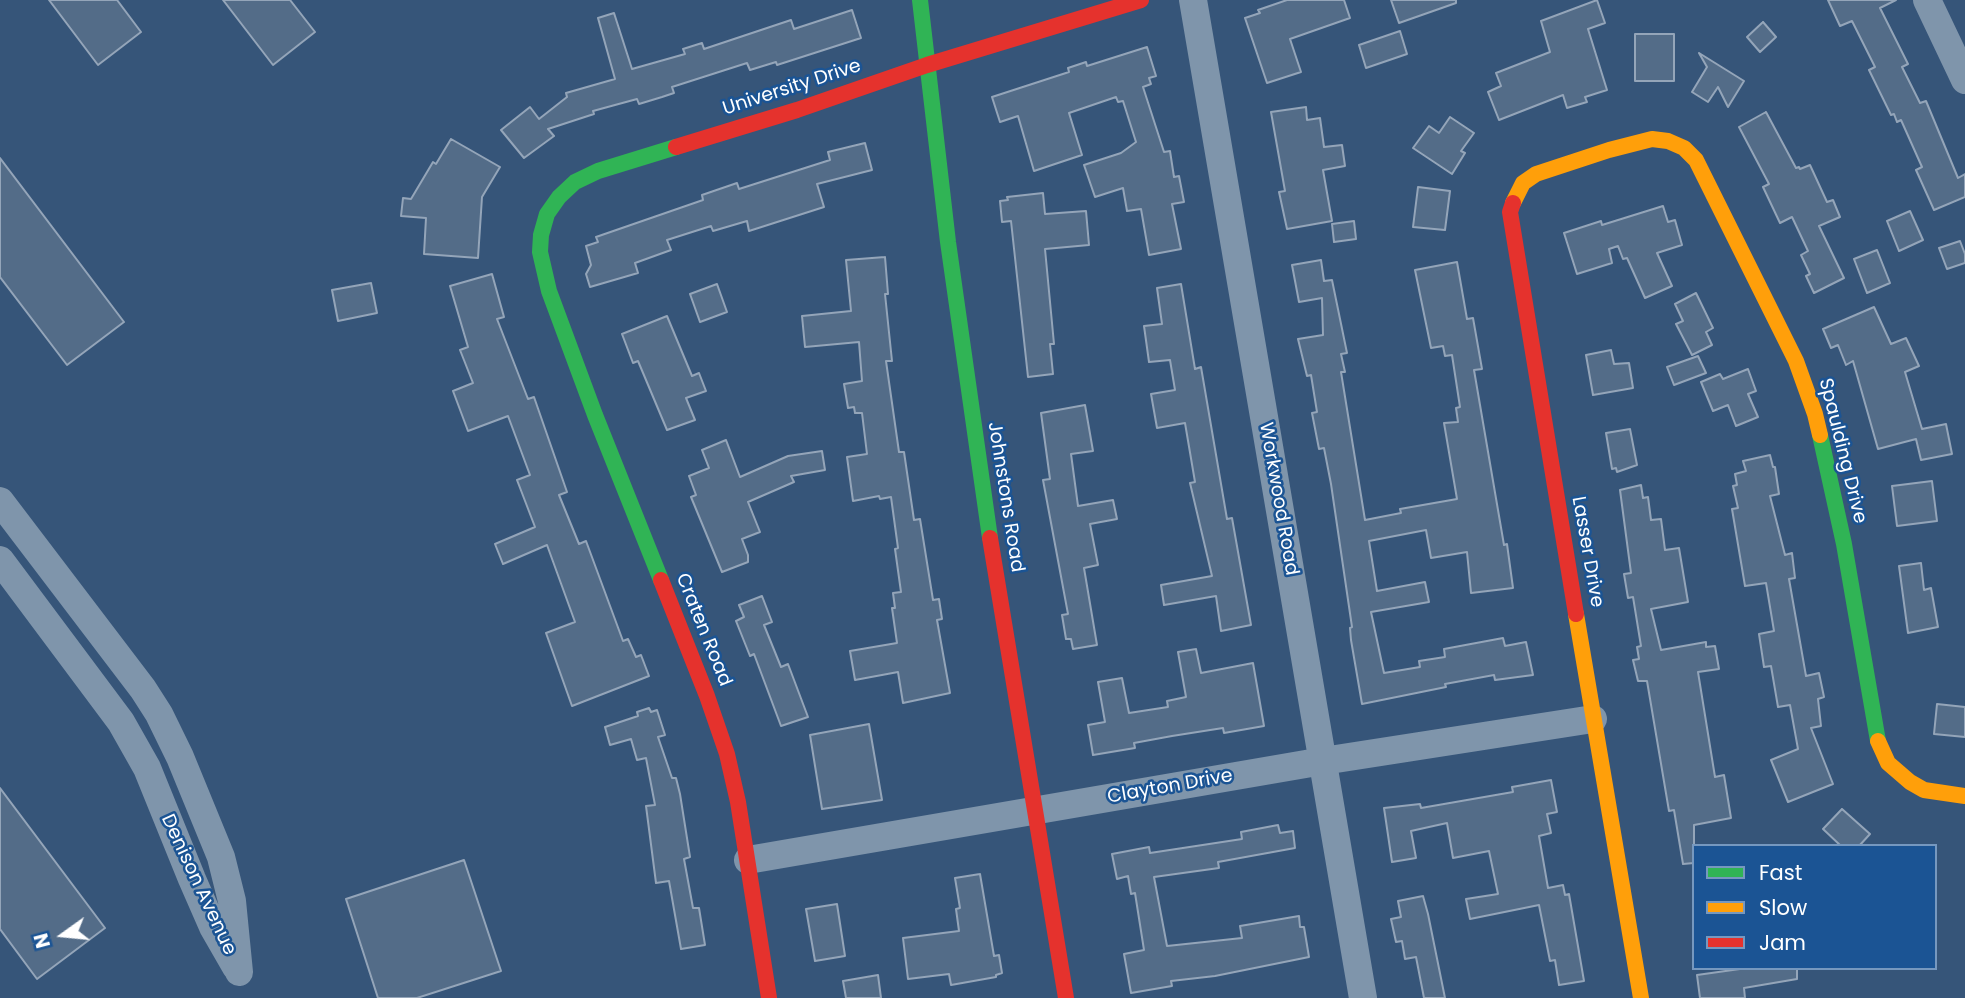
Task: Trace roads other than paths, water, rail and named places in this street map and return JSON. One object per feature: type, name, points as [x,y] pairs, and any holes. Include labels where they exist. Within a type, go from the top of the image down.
[{"type":"street","name":"Johnstons Road","points":[[920,0],[948,243],[982,493],[1066,998]]},
{"type":"street","name":"University Drive","points":[[549,291],[541,264],[541,235],[547,215],[559,197],[575,182],[598,171],[797,110],[927,65],[1140,0]]},
{"type":"street","name":"Workwood Road","points":[[1193,0],[1363,998]]},
{"type":"street","points":[[1927,0],[1965,80]]},
{"type":"street","name":"Spaulding Drive","points":[[1585,158],[1652,139],[1676,144],[1696,160],[1796,361],[1815,414],[1844,544],[1878,741],[1888,763],[1909,782],[1924,790],[1965,796]]},
{"type":"street","name":"Lasser Drive","points":[[1585,158],[1529,178],[1514,197],[1510,212],[1641,998]]},
{"type":"street","name":"Craten Road","points":[[549,291],[595,415],[707,696],[727,754],[748,860],[769,998]]},
{"type":"street","name":"Denison Avenue","points":[[0,501],[144,689],[170,735],[221,857],[232,901],[239,972],[213,927],[191,880],[147,768],[121,722],[0,560]]},
{"type":"street","name":"Clayton Drive","points":[[748,860],[1323,761],[1593,719]]}]
